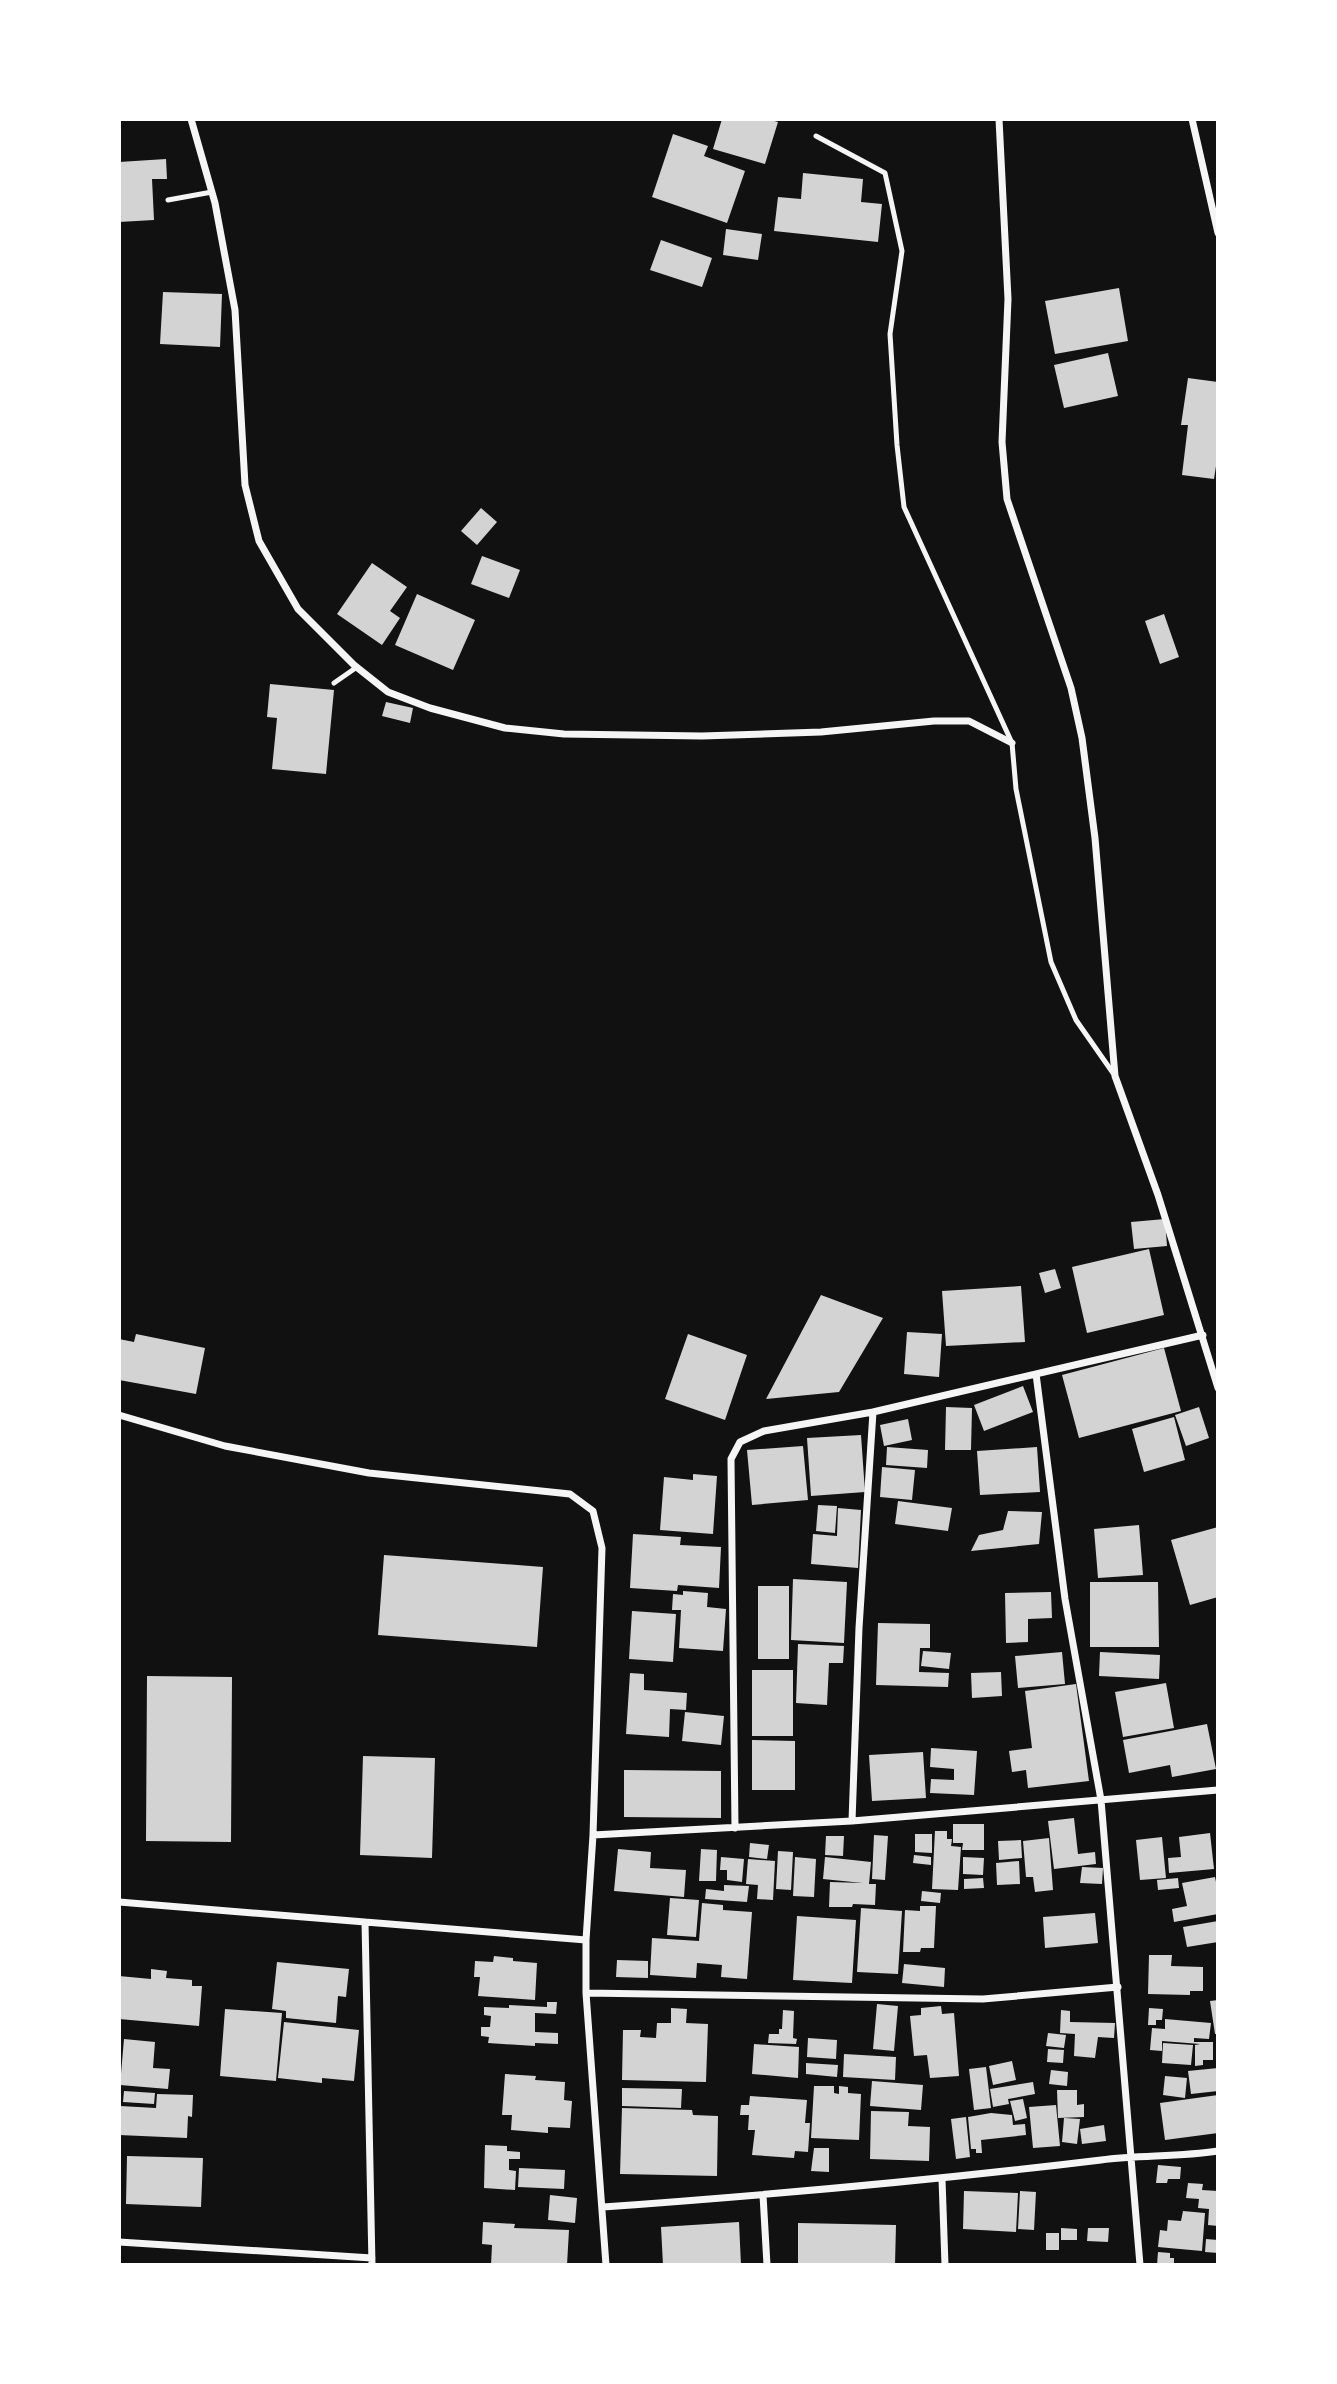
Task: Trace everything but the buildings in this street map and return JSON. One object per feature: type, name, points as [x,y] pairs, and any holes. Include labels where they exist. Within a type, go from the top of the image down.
[{"type":"street","points":[[191,119],[212,192],[235,310],[245,485],[260,541],[298,609],[357,667],[388,692],[430,708],[505,728],[591,735],[702,737],[821,732],[934,720],[969,721],[1012,743]]},
{"type":"street","points":[[999,119],[1008,299],[1002,442],[1007,499],[1070,688],[1082,738],[1095,838],[1115,1076],[1158,1195],[1218,1388]]},
{"type":"street","points":[[1192,119],[1218,233]]},
{"type":"street","points":[[735,1828],[731,1459],[740,1442],[764,1431],[873,1412],[1203,1335]]},
{"type":"street","points":[[1036,1374],[1065,1599],[1101,1800],[1140,2265]]},
{"type":"street","points":[[852,1821],[859,1628],[873,1412]]},
{"type":"street","points":[[119,1415],[225,1446],[356,1470],[570,1494],[593,1511],[602,1548],[586,1993],[606,2265]]},
{"type":"street","points":[[593,1835],[852,1821],[1218,1790]]},
{"type":"street","points":[[119,1902],[586,1940]]},
{"type":"street","points":[[119,2242],[372,2262],[365,1922]]},
{"type":"street","points":[[586,1993],[983,1999],[1118,1987]]},
{"type":"street","points":[[603,2207],[942,2179],[1131,2156],[1218,2151]]},
{"type":"street","points":[[942,2179],[946,2265]]},
{"type":"street","points":[[763,2195],[767,2265]]},
{"type":"lane","points":[[816,136],[885,173],[902,251],[890,334],[904,507],[1012,743],[1016,789],[1051,962],[1076,1020],[1115,1076]]},
{"type":"lane","points":[[168,200],[212,192]]},
{"type":"lane","points":[[334,683],[357,667]]}]
